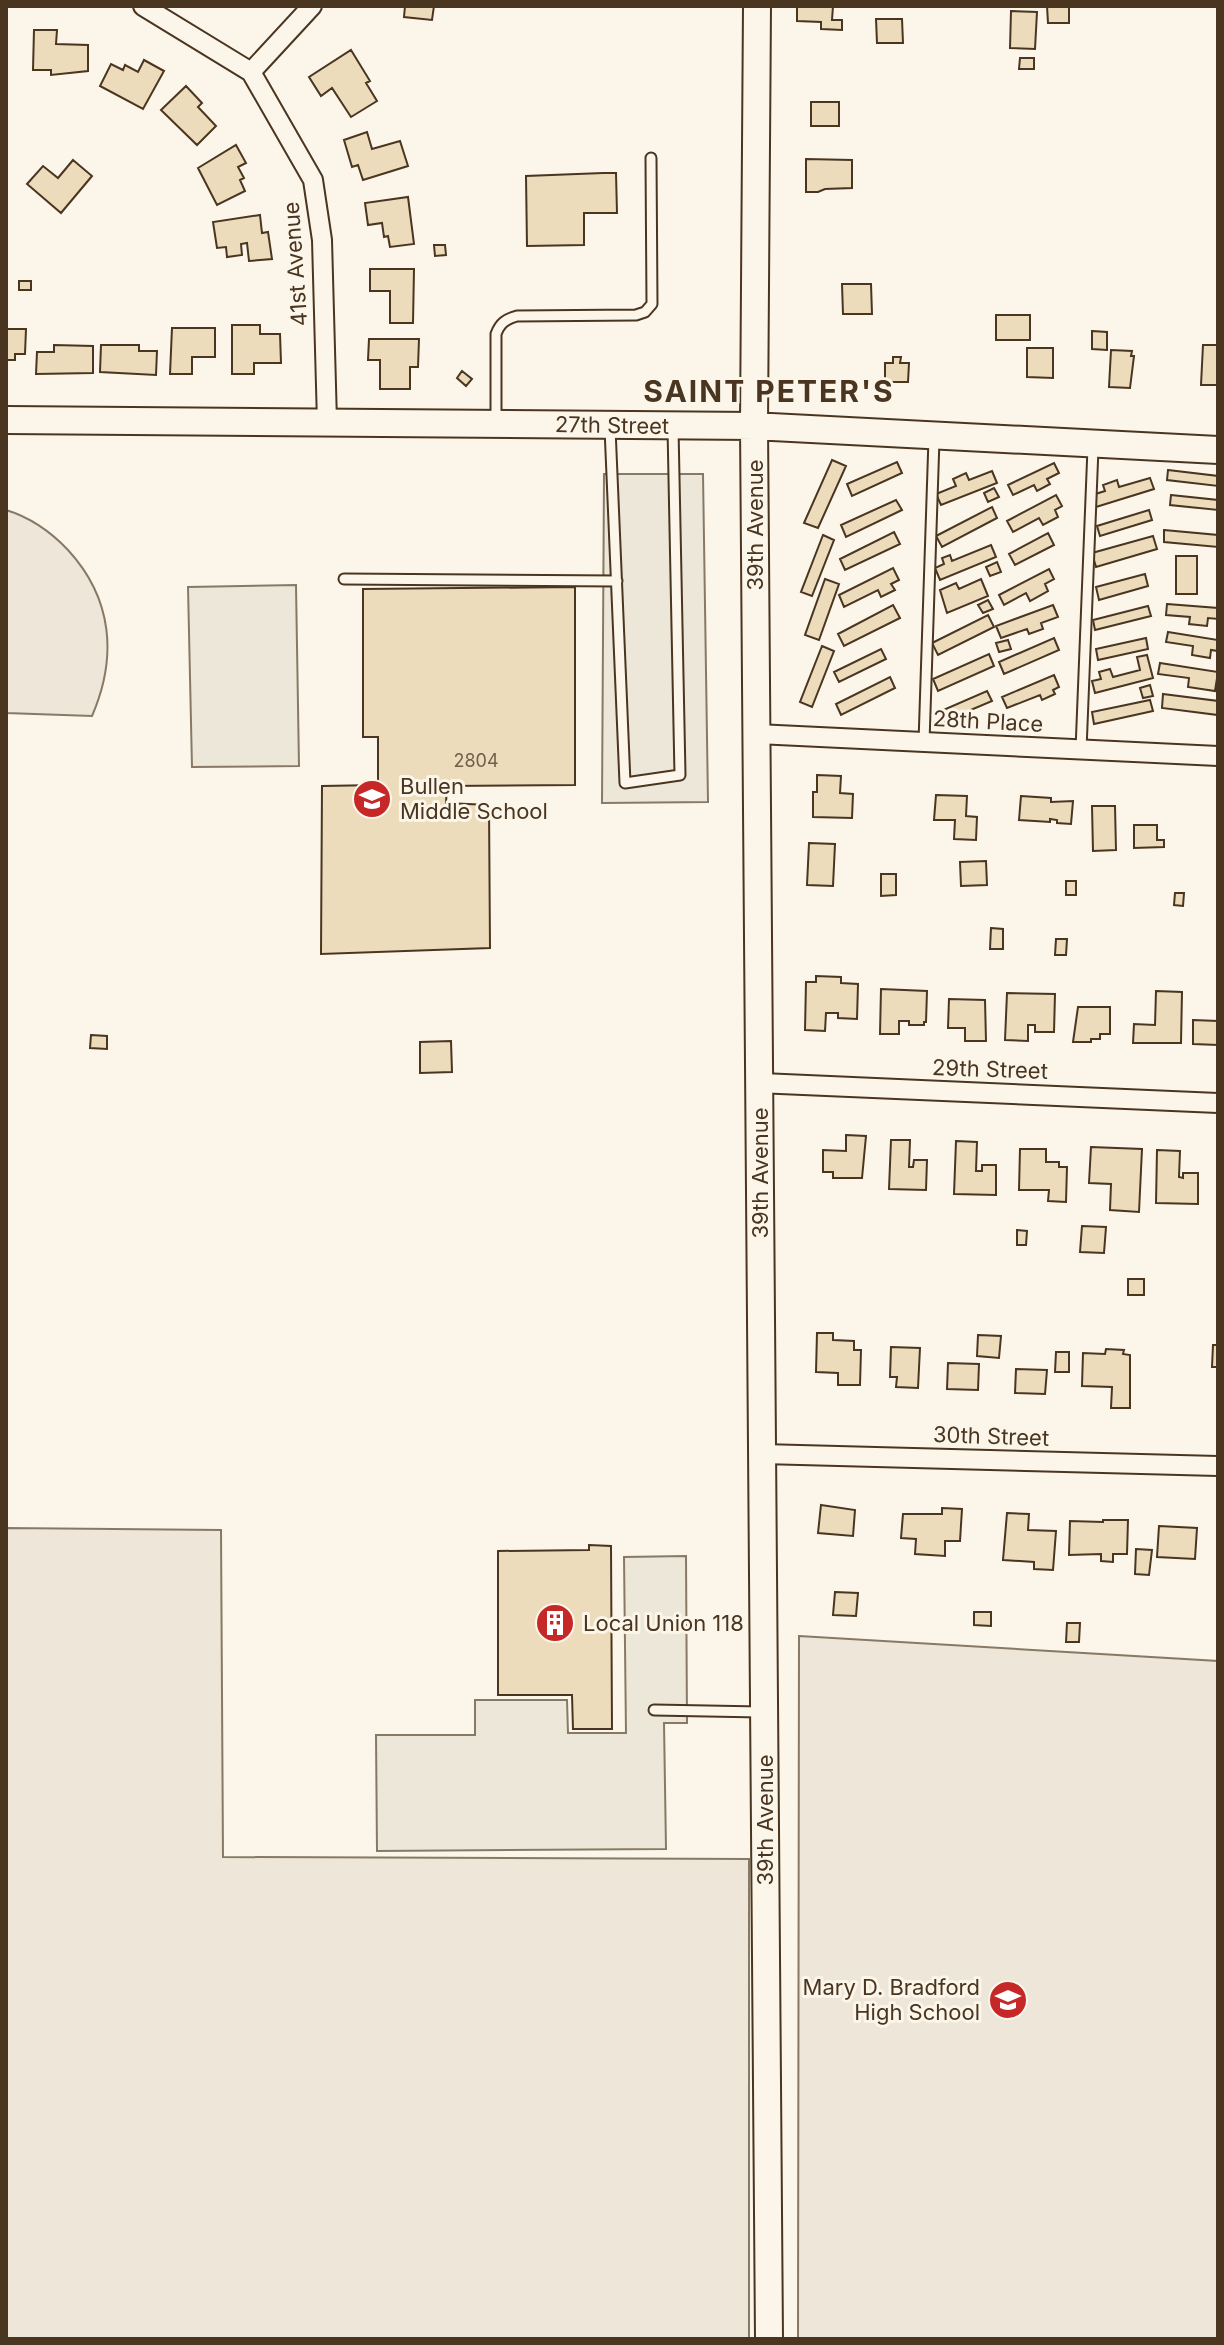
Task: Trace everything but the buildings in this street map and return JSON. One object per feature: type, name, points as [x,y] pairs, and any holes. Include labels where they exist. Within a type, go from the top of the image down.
[{"type":"street","points":[[143,6],[251,72],[312,6]]},
{"type":"street","name":"39th Avenue","points":[[757,6],[754,426],[769,2339]]},
{"type":"street","name":"41st Avenue","points":[[251,72],[313,180],[322,240],[327,422]]},
{"type":"street","name":"27th Street","points":[[6,420],[754,426],[1218,450]]},
{"type":"street","name":"28th Place","points":[[756,734],[1218,756]]},
{"type":"street","name":"29th Street","points":[[759,1083],[1218,1103]]},
{"type":"street","name":"30th Street","points":[[762,1454],[1218,1466]]},
{"type":"lane","points":[[496,424],[496,334],[508,318],[636,315],[645,312],[652,304],[651,158]]},
{"type":"lane","points":[[610,425],[625,783],[680,775],[673,426]]},
{"type":"lane","points":[[924,742],[934,436]]},
{"type":"lane","points":[[1081,750],[1093,444]]},
{"type":"lane","points":[[344,579],[617,581]]},
{"type":"lane","points":[[654,1710],[764,1712]]},
{"type":"shaded area","points":[[604,474],[703,474],[708,802],[602,803]]},
{"type":"shaded area","points":[[6,510],[31,521],[54,537],[83,568],[94,588],[102,608],[107,650],[100,694],[92,716],[6,713]]},
{"type":"shaded area","points":[[296,585],[299,766],[192,767],[188,587]]},
{"type":"shaded area","points":[[6,1528],[221,1530],[223,1857],[749,1859],[749,2339],[6,2339]]},
{"type":"shaded area","points":[[686,1556],[687,1723],[664,1723],[666,1849],[377,1851],[376,1735],[475,1735],[475,1700],[567,1700],[568,1733],[626,1733],[624,1557]]},
{"type":"shaded area","name":"Mary D. Bradford High School","points":[[799,1636],[1218,1661],[1218,2339],[798,2339]]},
{"type":"place","name":"Bullen Middle School","points":[[372,799]]},
{"type":"place","name":"Local Union 118","points":[[555,1623]]},
{"type":"place","name":"Mary D. Bradford High School","points":[[1008,2000]]},
{"type":"district","name":"SAINT PETER'S","points":[[769,392]]}]
